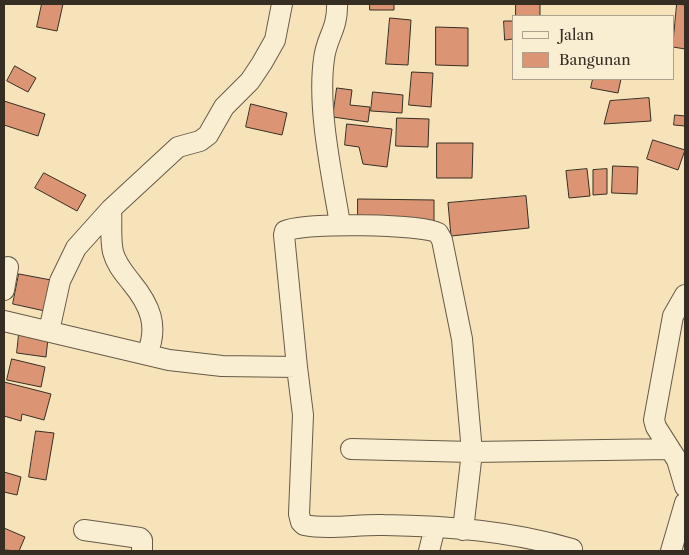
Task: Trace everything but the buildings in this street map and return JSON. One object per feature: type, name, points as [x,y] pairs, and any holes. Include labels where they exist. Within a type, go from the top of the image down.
[{"type":"street","points":[[49,331],[60,281],[76,248],[111,209],[178,146],[200,141],[208,135],[224,107],[250,82],[275,40],[282,4]]},
{"type":"street","points":[[337,4],[338,19],[324,58],[323,92],[326,142],[340,224]]},
{"type":"street","points":[[111,209],[113,252],[119,267],[139,292],[154,323],[153,339],[147,354]]},
{"type":"street","points":[[463,530],[472,452],[462,339],[440,236],[434,231],[340,224],[297,227],[284,232],[303,415],[299,506],[301,522],[317,526],[382,524],[435,526],[463,530],[496,532],[545,541],[572,549]]},
{"type":"street","points":[[4,290],[8,267]]},
{"type":"street","points":[[685,295],[672,316],[655,408],[656,427],[676,460],[685,487]]},
{"type":"street","points":[[4,321],[169,360],[222,366],[297,367]]},
{"type":"street","points":[[351,449],[472,452],[670,449]]},
{"type":"street","points":[[671,551],[685,504]]},
{"type":"street","points":[[429,551],[435,526]]},
{"type":"street","points":[[84,530],[140,538],[142,540],[142,551]]}]
